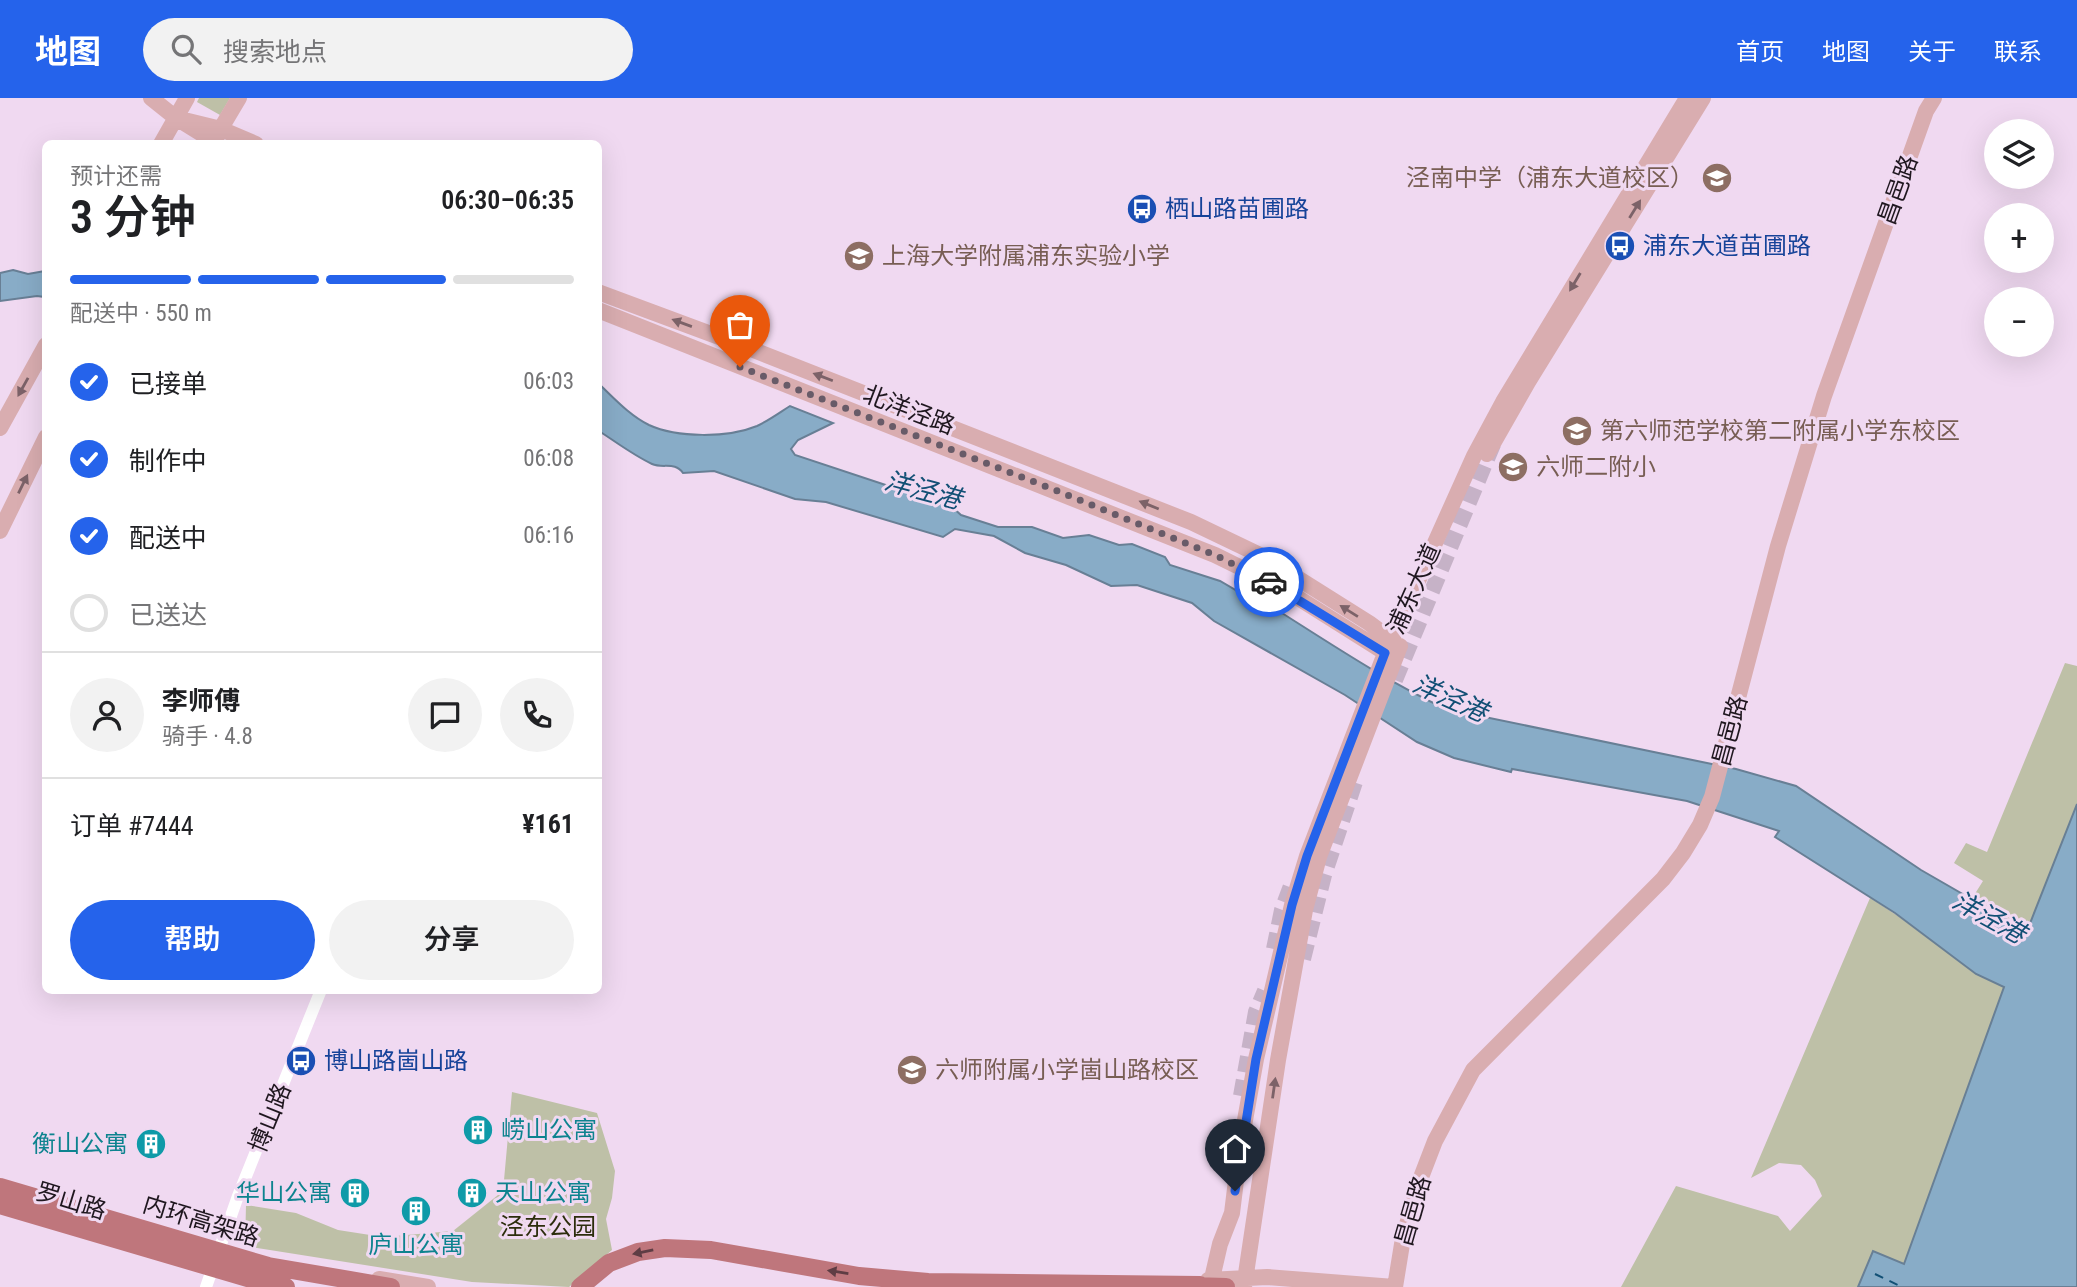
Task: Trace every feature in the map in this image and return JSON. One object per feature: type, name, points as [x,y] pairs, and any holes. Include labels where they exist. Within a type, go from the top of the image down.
[{"type":"highway","name":"内环高架路","points":[[0,1187],[268,1266],[391,1287]]},
{"type":"highway","name":"内环高架路","points":[[0,1208],[286,1287]]},
{"type":"highway","points":[[580,1287],[609,1263],[638,1252],[665,1248],[711,1250],[859,1276],[928,1283],[1212,1285]]},
{"type":"highway","points":[[1155,1287],[1212,1285]]},
{"type":"main road","points":[[151,98],[176,118],[216,139],[239,98]]},
{"type":"main road","points":[[163,140],[187,98]]},
{"type":"main road","name":"浦东大道","points":[[1245,1282],[1278,1060],[1304,910],[1364,722],[1388,657],[1474,456],[1503,402],[1687,98]]},
{"type":"main road","name":"浦东大道","points":[[1388,657],[1484,459],[1528,382],[1703,98]]},
{"type":"main road","name":"昌邑路","points":[[1394,1287],[1403,1238],[1420,1180],[1435,1141],[1473,1070],[1640,903],[1683,853],[1700,825],[1712,797],[1769,581],[1835,362],[1926,111],[1934,98]]},
{"type":"main road","name":"北洋泾路","points":[[602,293],[746,347],[1191,522],[1265,557],[1368,623],[1381,632],[1388,657]]},
{"type":"main road","name":"北洋泾路","points":[[602,312],[1215,555],[1284,589],[1388,657]]},
{"type":"main road","points":[[0,428],[42,352]]},
{"type":"main road","points":[[0,531],[42,445]]},
{"type":"main road","name":"浦东大道","points":[[1212,1285],[1220,1244],[1232,1213],[1240,1148],[1256,1059],[1292,905],[1307,856],[1364,722]]},
{"type":"main road","points":[[1220,1244],[1222,1209],[1241,1096]]},
{"type":"main road","name":"罗山路","points":[[0,1180],[268,1261],[428,1287]]},
{"type":"main road","name":"罗山路","points":[[0,1208],[209,1280],[261,1287]]},
{"type":"main road","points":[[957,1287],[1124,1280],[1212,1285],[1245,1282],[1357,1282],[1394,1287]]},
{"type":"street","name":"博山路","points":[[209,1280],[238,1196],[319,994]]},
{"type":"green space","points":[[199,98],[230,98],[220,115],[197,102]]},
{"type":"green space","points":[[2065,663],[2077,666],[2077,804],[2028,932],[1971,900],[1983,881],[1954,863],[1966,843],[1987,852]]},
{"type":"green space","points":[[1870,898],[1952,956],[2005,987],[1904,1264],[1873,1251],[1858,1287],[1621,1287],[1676,1186],[1778,1216],[1790,1231],[1822,1196],[1815,1180],[1801,1165],[1779,1163],[1751,1178]]},
{"type":"green space","name":"泾东公园","points":[[512,1092],[597,1113],[615,1171],[606,1219],[612,1250],[569,1287],[472,1282],[245,1246],[246,1205],[296,1213],[338,1230],[383,1237],[453,1231],[503,1191]]},
{"type":"water","points":[[13,270],[28,274],[42,272],[42,297],[0,301],[0,273]]},
{"type":"water","name":"洋泾港","points":[[602,387],[622,406],[649,425],[688,434],[745,430],[761,424],[790,406],[833,423],[798,440],[791,449],[795,455],[952,507],[961,515],[998,527],[1032,527],[1063,538],[1089,535],[1119,545],[1132,544],[1165,557],[1170,565],[1220,581],[1268,609],[1274,608],[1380,674],[1446,709],[1736,769],[1796,786],[1921,870],[2027,931],[2077,804],[2077,1287],[1858,1287],[1873,1251],[1904,1264],[2004,987],[1976,974],[1895,913],[1775,837],[1779,831],[1687,801],[1512,769],[1511,772],[1454,758],[1417,742],[1345,695],[1214,621],[1192,603],[1137,585],[1111,586],[1066,565],[1025,553],[994,536],[955,529],[943,537],[826,502],[795,499],[714,471],[683,473],[676,467],[652,464],[602,433]]},
{"type":"ferry route","points":[[1875,1274],[1902,1287]]},
{"type":"tunnel","points":[[1395,680],[1494,442]]},
{"type":"tunnel","points":[[1303,959],[1324,875],[1355,782]]},
{"type":"tunnel","points":[[1274,949],[1282,910],[1291,886]]},
{"type":"tunnel","points":[[1241,1096],[1256,1012],[1265,991]]},
{"type":"way so far","points":[[740,367],[1215,555],[1269,582]]},
{"type":"place","name":"泾南中学（浦东大道校区）","points":[[1717,178]]},
{"type":"place","name":"栖山路苗圃路","points":[[1142,209]]},
{"type":"place","name":"浦东大道苗圃路","points":[[1620,246]]},
{"type":"place","name":"上海大学附属浦东实验小学","points":[[859,256]]},
{"type":"place","name":"第六师范学校第二附属小学东校区","points":[[1577,431]]},
{"type":"place","name":"六师二附小","points":[[1513,467]]},
{"type":"place","name":"博山路崮山路","points":[[301,1061]]},
{"type":"place","name":"六师附属小学崮山路校区","points":[[912,1070]]},
{"type":"place","name":"崂山公寓","points":[[478,1130]]},
{"type":"place","name":"衡山公寓","points":[[151,1144]]},
{"type":"place","name":"华山公寓","points":[[355,1193]]},
{"type":"place","name":"天山公寓","points":[[472,1193]]},
{"type":"place","name":"庐山公寓","points":[[416,1211]]},
{"type":"route","points":[[1235,1191],[1256,1059],[1292,905],[1307,856],[1385,653],[1269,582]]}]
